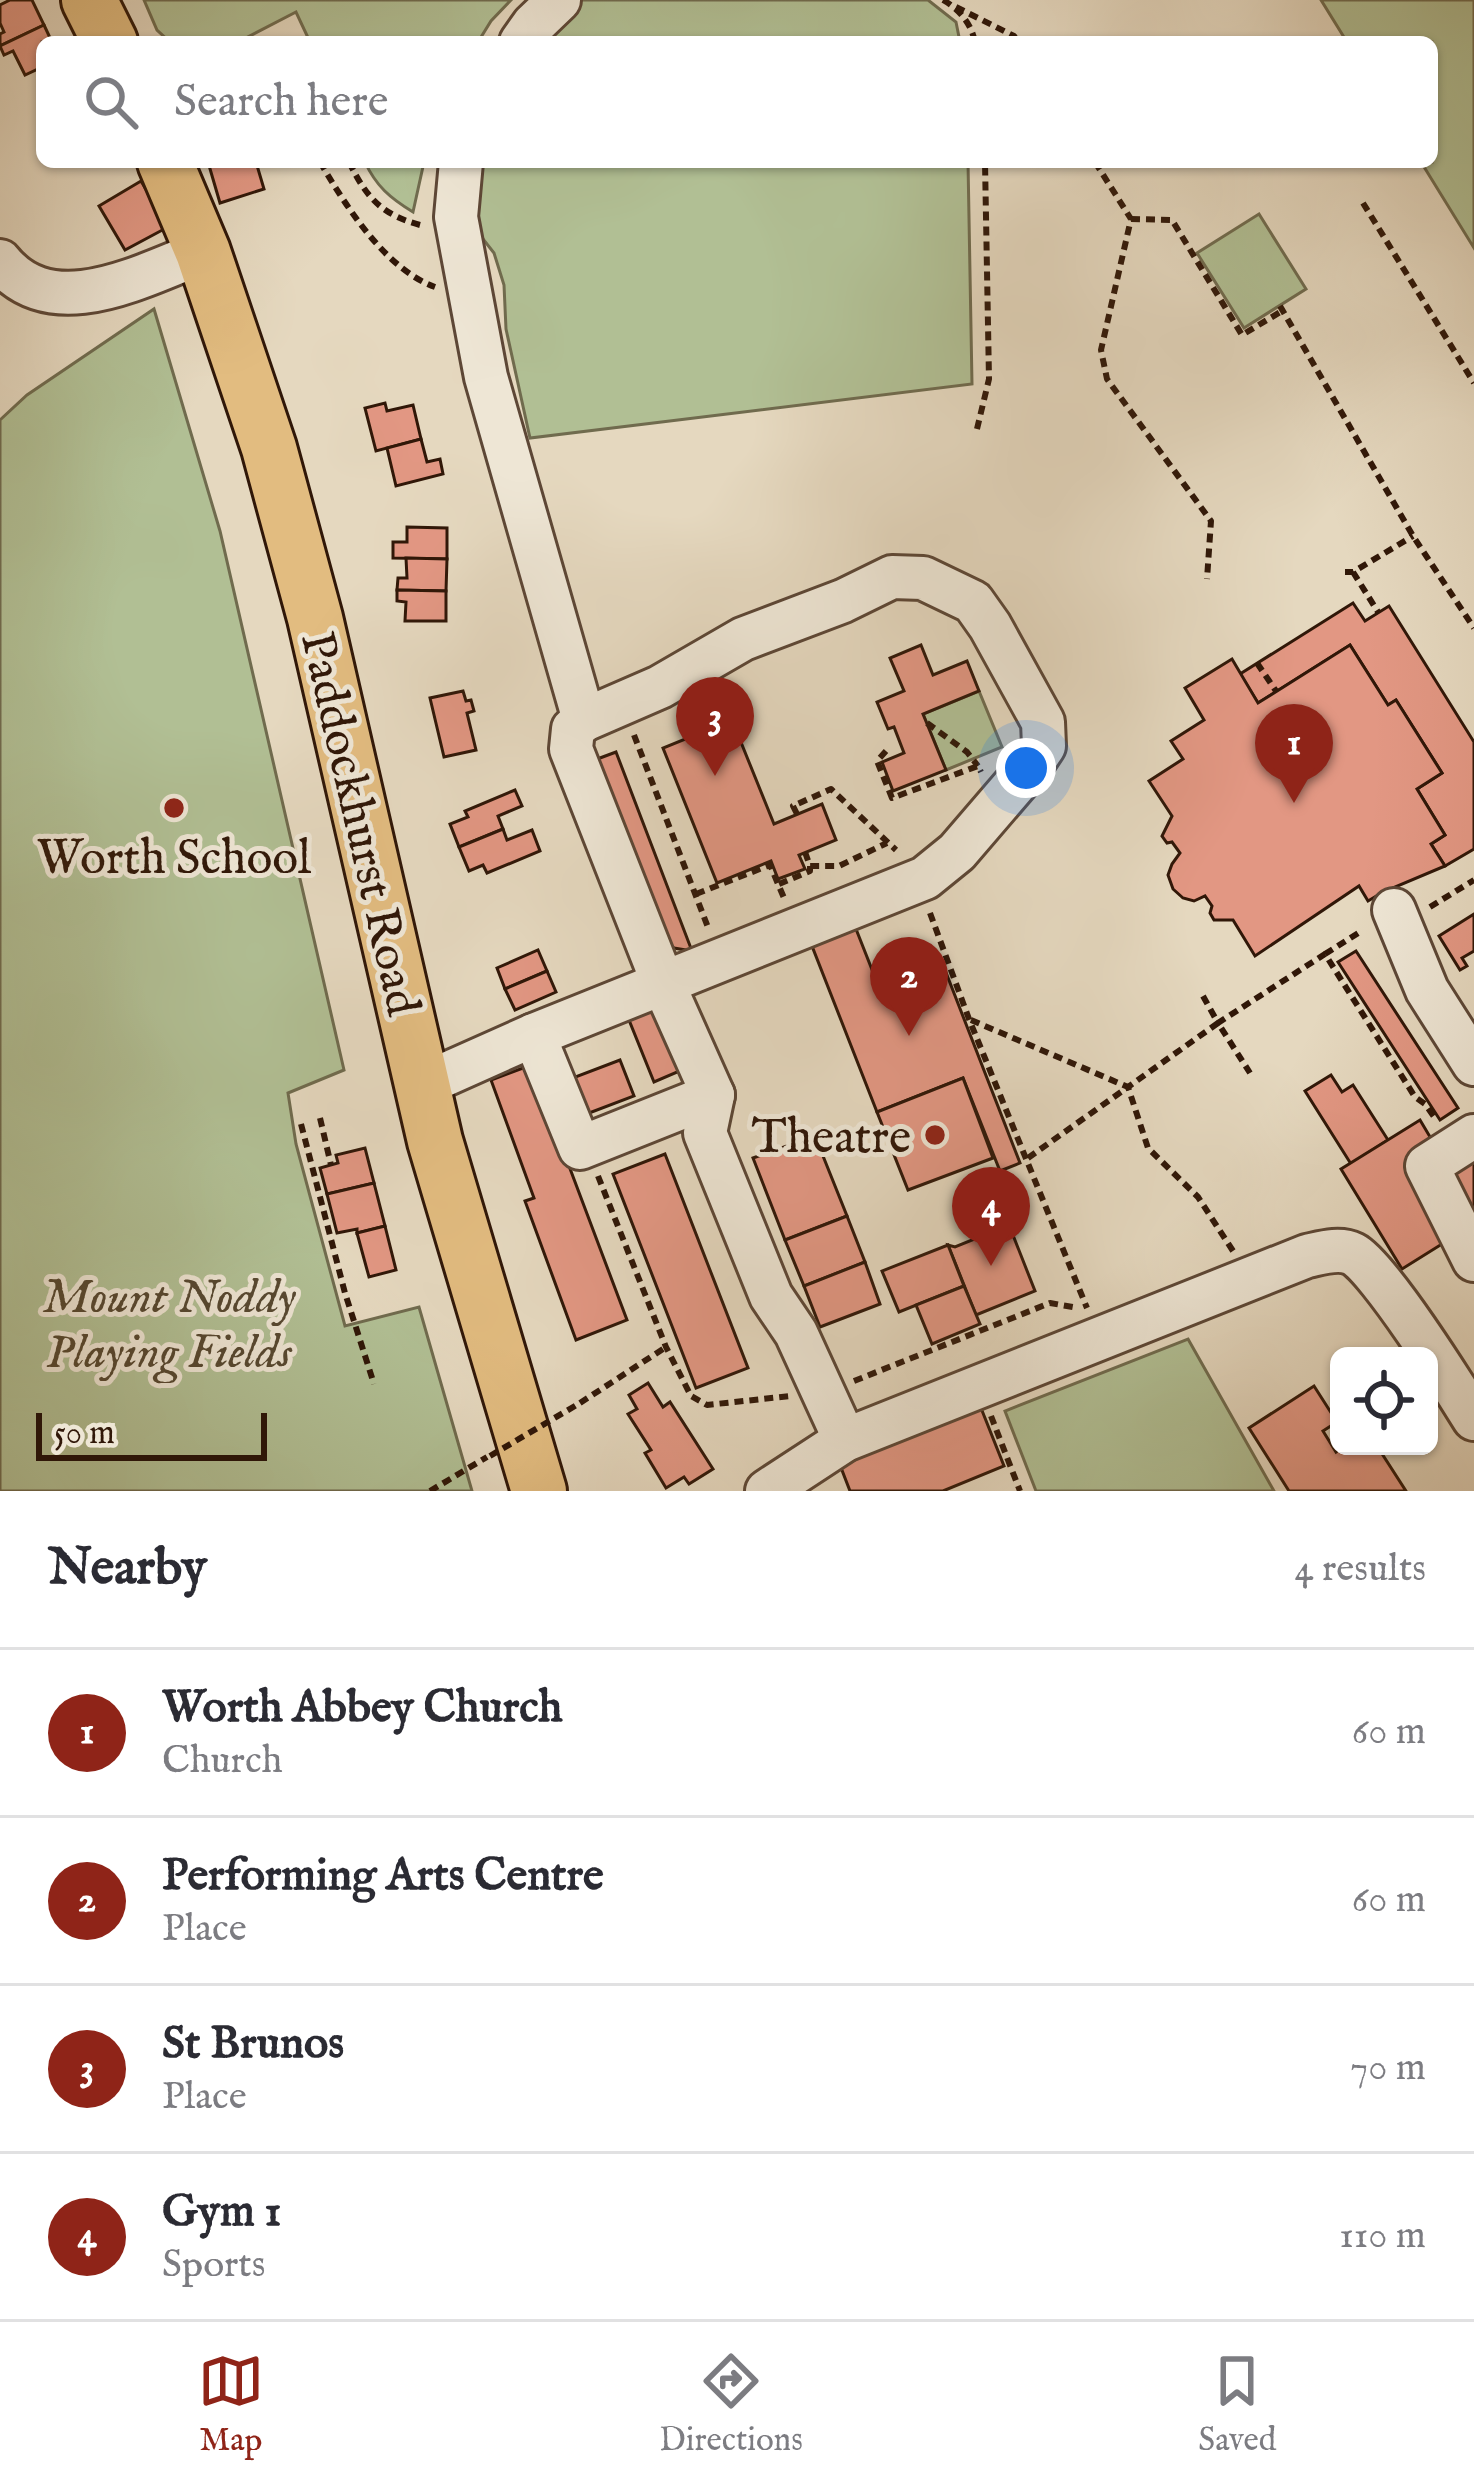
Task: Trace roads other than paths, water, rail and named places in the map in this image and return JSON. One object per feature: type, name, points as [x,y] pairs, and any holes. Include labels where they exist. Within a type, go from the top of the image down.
[{"type":"main road","points":[[89,0],[107,36]]},
{"type":"main road","name":"Paddockhurst Road","points":[[167,168],[202,252],[269,448],[315,618],[442,1163],[539,1491]]},
{"type":"lane","points":[[525,36],[559,0]]},
{"type":"lane","points":[[461,168],[458,229],[486,377],[584,720]]},
{"type":"lane","points":[[0,261],[13,277],[28,284],[75,293],[106,288],[202,252]]},
{"type":"lane","points":[[422,1085],[534,1035],[663,983],[921,880],[957,852],[1044,746],[1043,722],[973,602],[923,578],[892,578],[846,610],[743,639],[573,729],[571,749],[663,983],[712,1095],[705,1133],[771,1296],[829,1391],[845,1440]]},
{"type":"lane","points":[[1411,909],[1427,990],[1474,1064]]},
{"type":"lane","points":[[534,1035],[580,1148],[712,1095]]},
{"type":"lane","points":[[1455,1135],[1427,1166],[1474,1260]]},
{"type":"lane","points":[[767,1491],[845,1440],[1307,1256],[1341,1250],[1357,1255],[1459,1362],[1474,1419]]},
{"type":"place","name":"St Brunos","points":[[715,776]]},
{"type":"place","name":"Worth Abbey Church","points":[[1294,803]]},
{"type":"place","name":"Worth School","points":[[174,808]]},
{"type":"place","name":"Performing Arts Centre","points":[[909,1036]]},
{"type":"place","name":"Theatre","points":[[935,1135]]},
{"type":"place","name":"Gym 1","points":[[991,1266]]},
{"type":"park label","name":"Mount Noddy Playing Fields","points":[[169,1322]]}]
